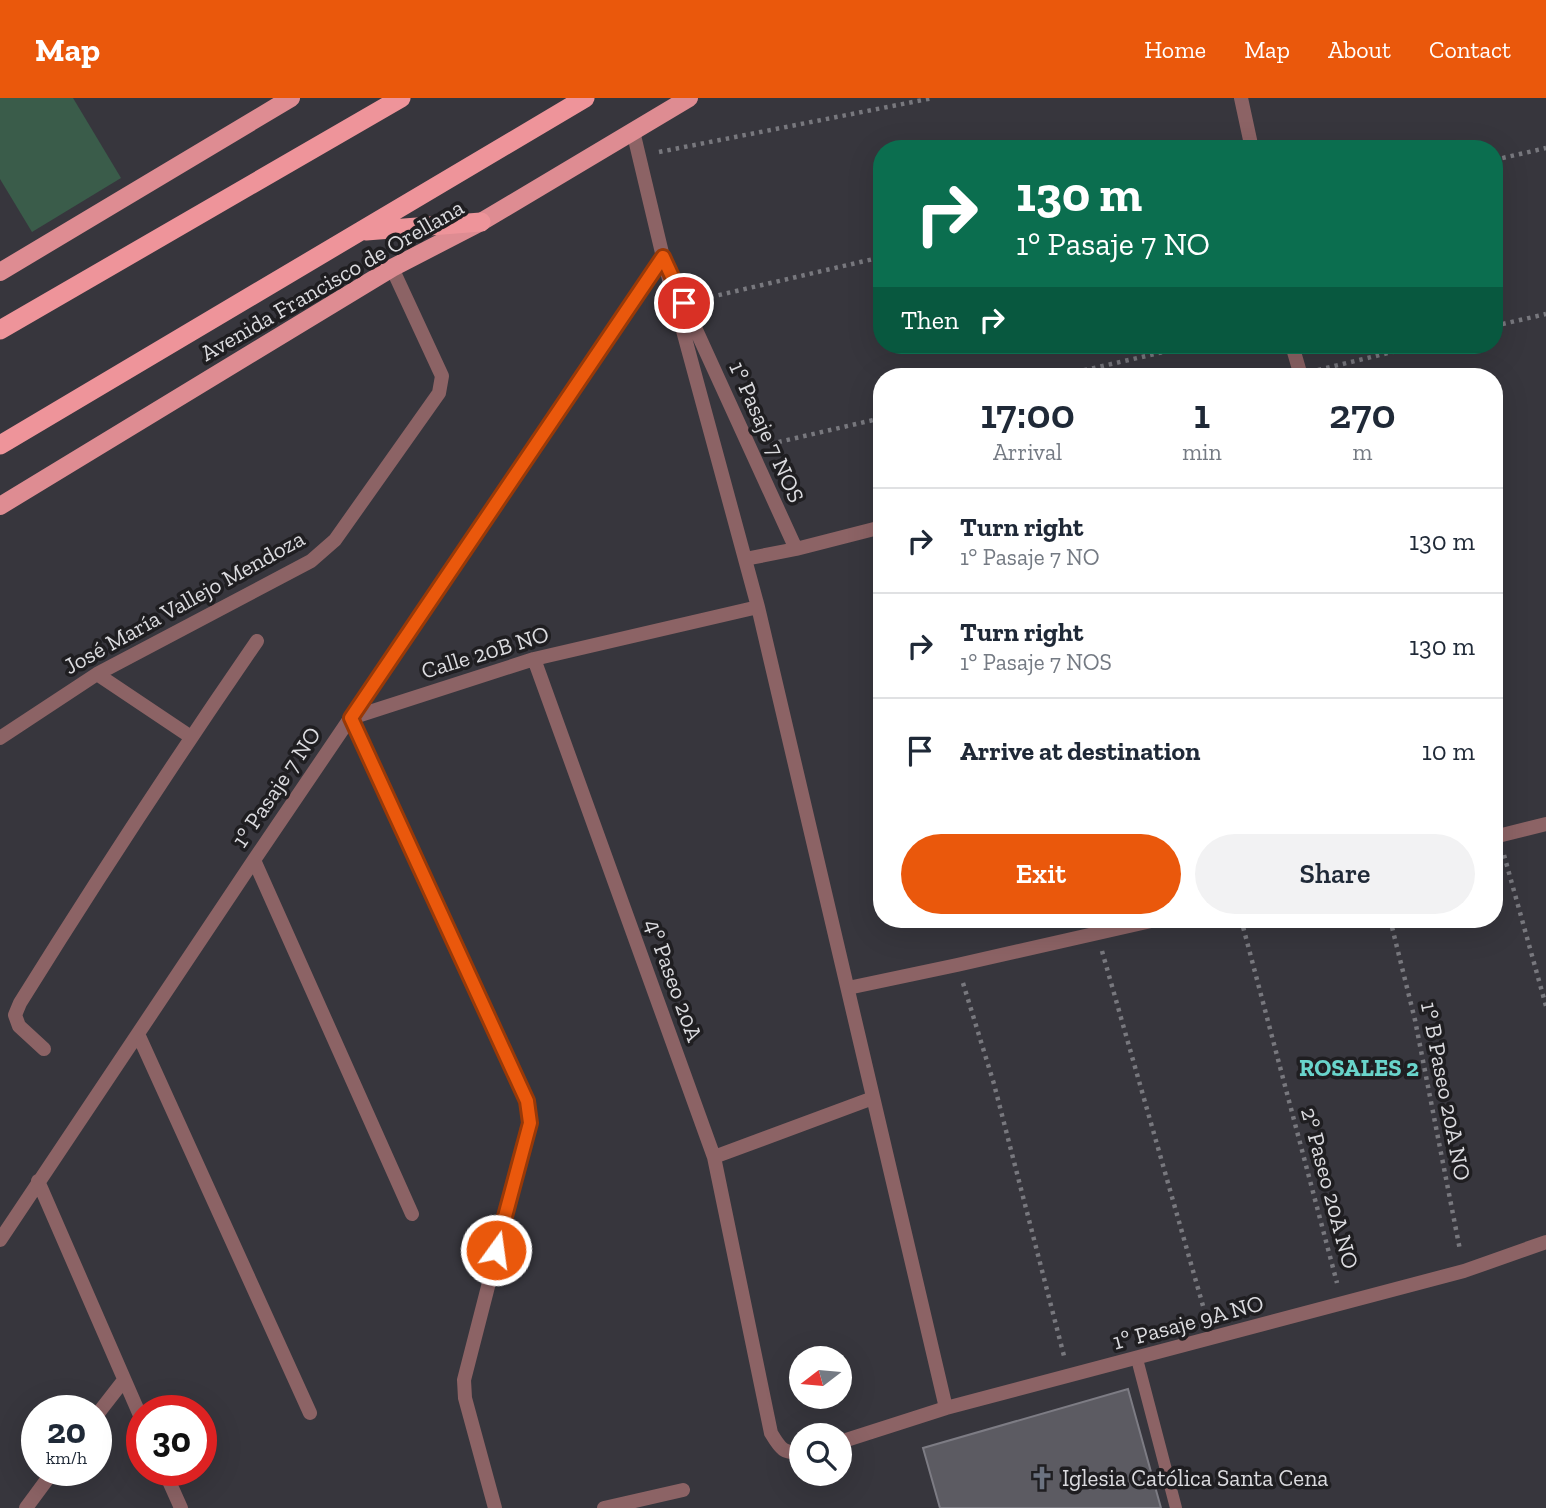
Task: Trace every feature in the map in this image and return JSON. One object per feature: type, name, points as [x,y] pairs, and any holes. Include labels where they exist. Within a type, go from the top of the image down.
[{"type":"highway","points":[[0,330],[401,98]]},
{"type":"highway","name":"Avenida Francisco de Orellana","points":[[0,445],[586,98]]},
{"type":"highway","points":[[361,231],[481,222]]},
{"type":"main road","points":[[0,272],[291,98]]},
{"type":"main road","name":"Avenida Francisco de Orellana","points":[[0,506],[392,268],[481,222],[689,98]]},
{"type":"street","points":[[1241,98],[1250,140]]},
{"type":"street","points":[[633,131],[663,257],[758,607],[946,1408]]},
{"type":"street","name":"1° Pasaje 7 NOS","points":[[663,257],[796,549]]},
{"type":"street","name":"1° Pasaje 7 NO","points":[[0,1240],[663,257]]},
{"type":"street","name":"José María Vallejo Mendoza","points":[[0,738],[97,674],[311,561],[335,540],[439,393],[442,376],[392,268]]},
{"type":"street","points":[[745,559],[873,529]]},
{"type":"street","name":"Calle 20B NO","points":[[351,718],[534,659],[758,607]]},
{"type":"street","points":[[44,1049],[19,1026],[15,1015],[20,1003],[91,888],[257,641]]},
{"type":"street","name":"4° Paseo 20A","points":[[534,659],[714,1157]]},
{"type":"street","points":[[97,674],[191,737]]},
{"type":"street","points":[[351,718],[527,1101],[530,1123],[464,1380],[465,1398],[495,1508]]},
{"type":"street","points":[[1503,834],[1546,824]]},
{"type":"street","points":[[254,860],[412,1214]]},
{"type":"street","points":[[848,988],[1120,928]]},
{"type":"street","points":[[138,1034],[310,1413]]},
{"type":"street","points":[[789,1452],[780,1448],[771,1433],[714,1157],[873,1098]]},
{"type":"street","points":[[38,1181],[131,1395]]},
{"type":"street","name":"1º Pasaje 9A NO","points":[[852,1438],[946,1408],[1464,1271],[1546,1242]]},
{"type":"street","points":[[112,1395],[124,1380]]},
{"type":"street","points":[[26,1508],[42,1486]]},
{"type":"street","points":[[171,1486],[181,1508]]},
{"type":"street","points":[[604,1508],[683,1490]]},
{"type":"lane","points":[[1137,1359],[1176,1508]]},
{"type":"path","points":[[639,156],[933,98]]},
{"type":"path","points":[[1503,158],[1546,148]]},
{"type":"path","points":[[684,303],[873,259]]},
{"type":"path","points":[[1503,324],[1546,314]]},
{"type":"path","points":[[1094,368],[1155,354]]},
{"type":"path","points":[[1331,368],[1386,354]]},
{"type":"path","points":[[750,449],[873,420]]},
{"type":"path","points":[[1503,860],[1546,1006]]},
{"type":"path","name":"2° Paseo 20A NO","points":[[1243,928],[1343,1304]]},
{"type":"path","name":"1° B Paseo 20A NO","points":[[1392,928],[1415,1020],[1464,1271]]},
{"type":"path","points":[[1097,933],[1212,1339]]},
{"type":"path","points":[[957,965],[994,1084],[1069,1377]]},
{"type":"green space","points":[[0,98],[73,98],[121,178],[32,232],[0,179]]},
{"type":"building","name":"Iglesia Católica Santa Cena","points":[[1128,1389],[1161,1508],[940,1508],[923,1448]]},
{"type":"place","name":"Iglesia Católica Santa Cena","points":[[1042,1478]]},
{"type":"district","name":"ROSALES 2","points":[[1359,1067]]},
{"type":"route","points":[[496,1250],[530,1123],[527,1101],[351,718],[663,257],[684,303]]}]
